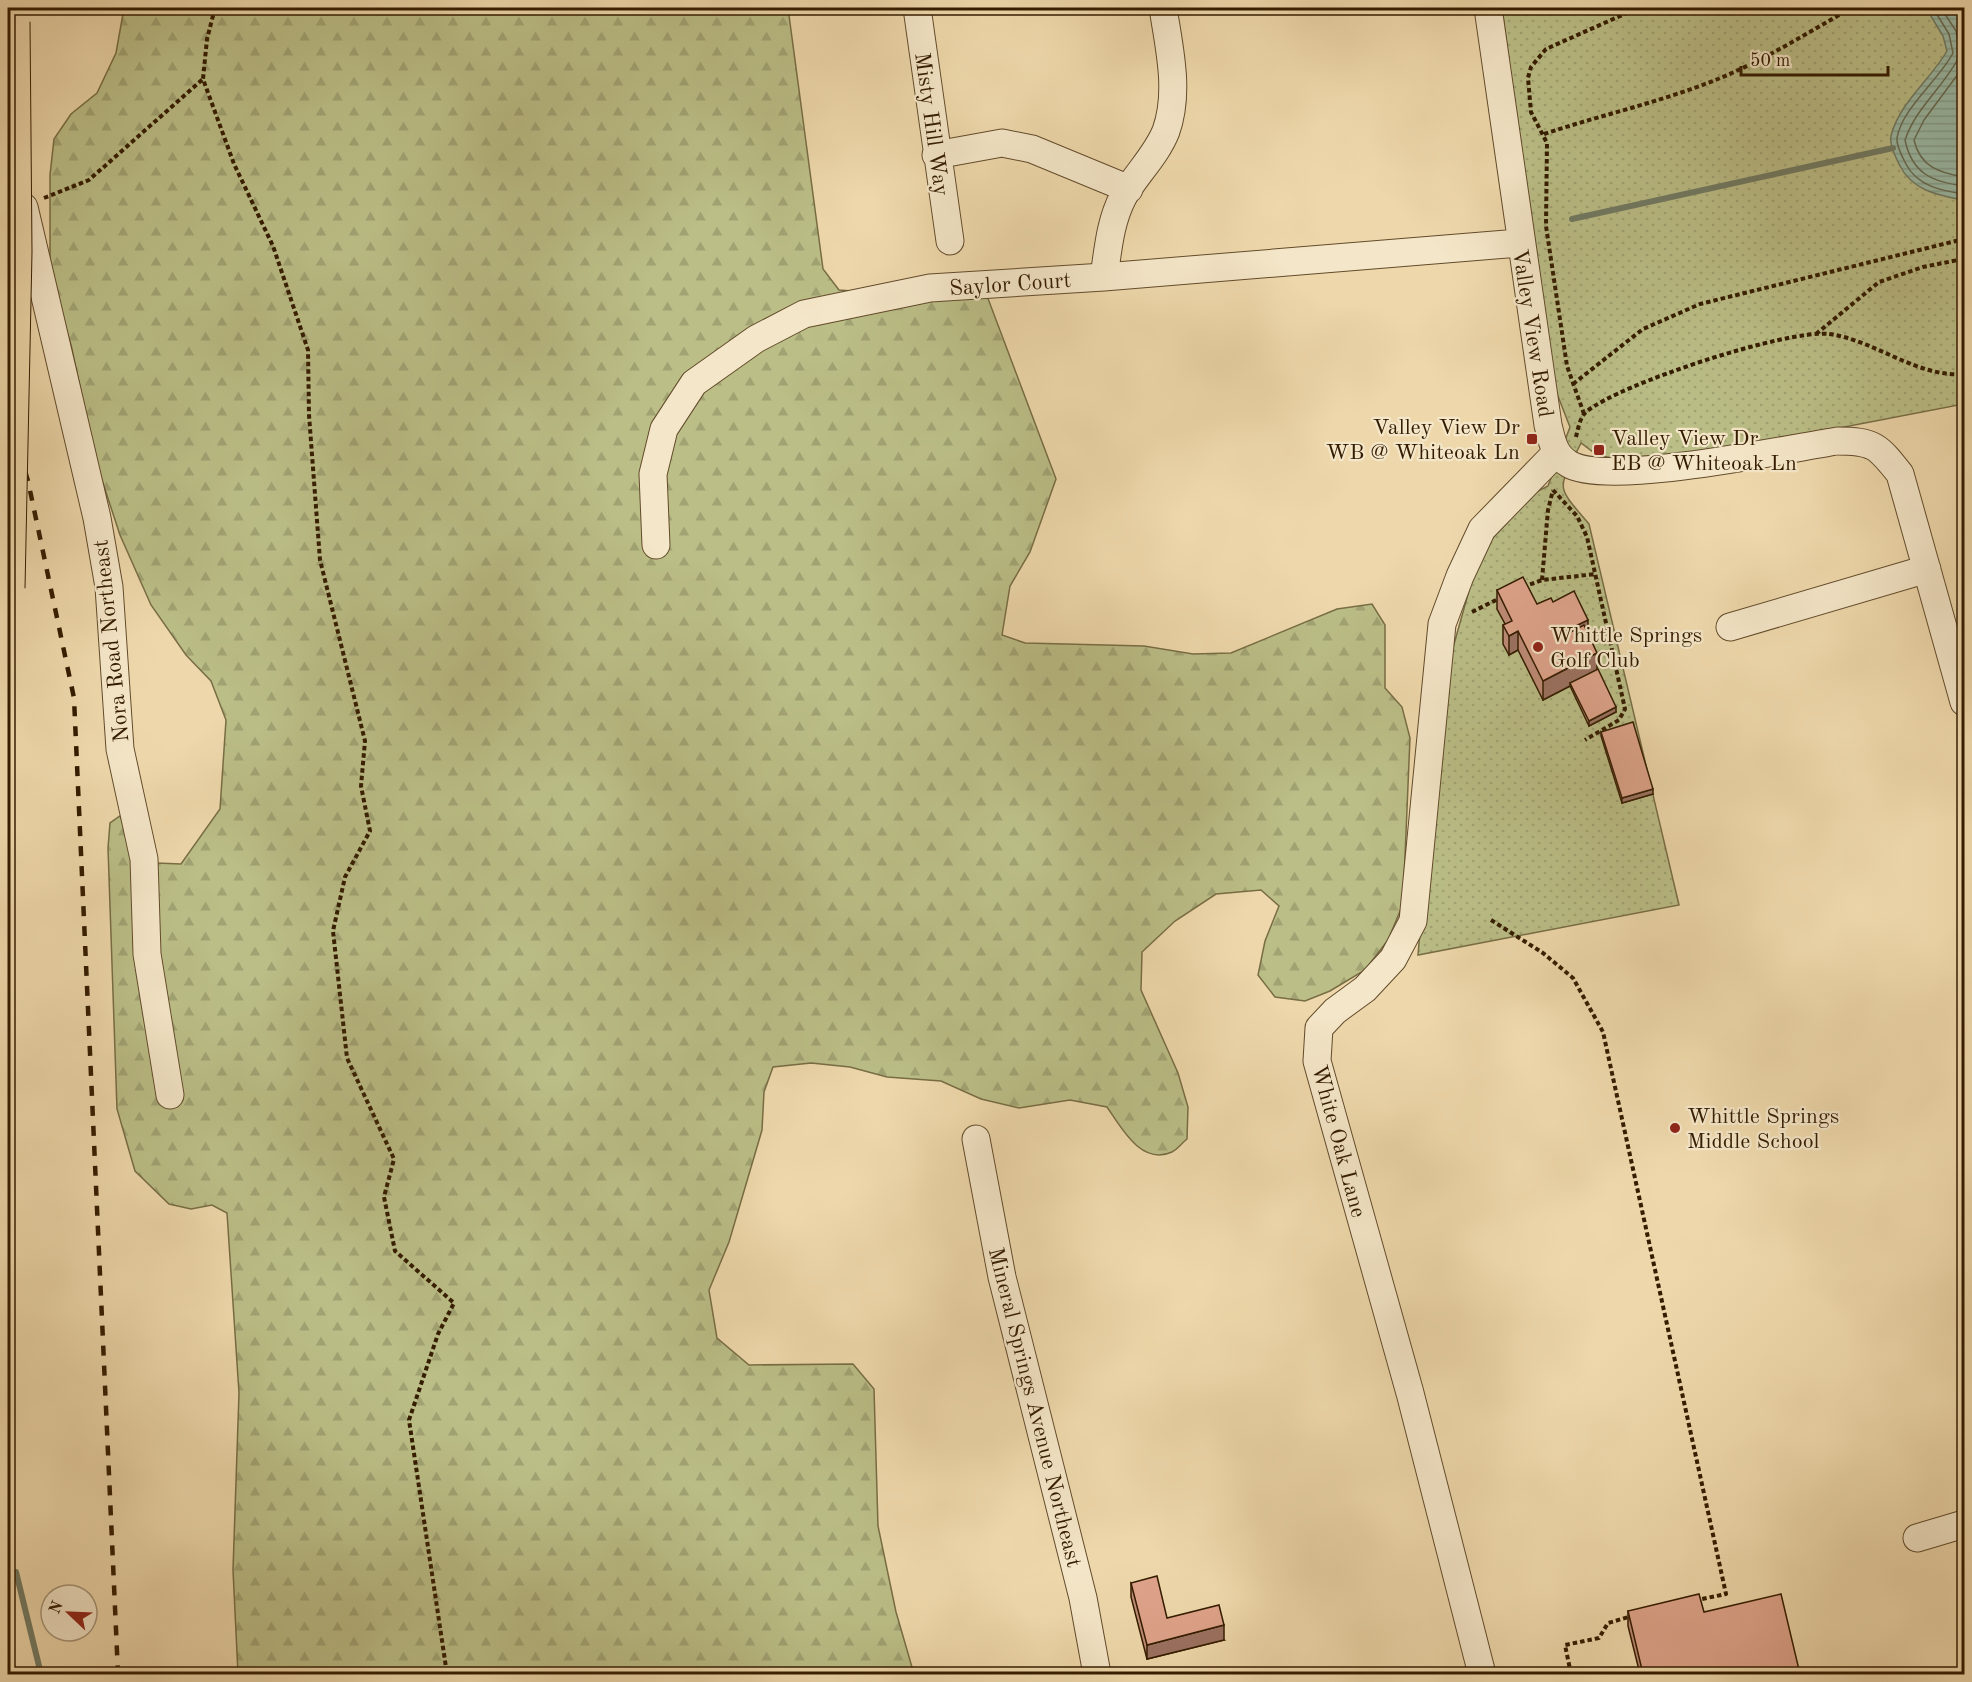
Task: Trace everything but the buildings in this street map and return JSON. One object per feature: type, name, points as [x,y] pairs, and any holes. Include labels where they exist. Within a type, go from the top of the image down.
[{"type":"highway","points":[[8,588],[15,252],[13,22]]},
{"type":"street","name":"Misty Hill Way","points":[[917,8],[936,155],[950,241]]},
{"type":"street","points":[[1104,277],[1113,222],[1129,189],[1166,132],[1170,114],[1173,70],[1163,8]]},
{"type":"street","name":"Valley View Road","points":[[1488,8],[1519,243],[1548,425],[1566,445]]},
{"type":"street","points":[[936,155],[1002,143],[1032,149],[1129,189]]},
{"type":"street","name":"Nora Road Northeast","points":[[16,207],[97,518],[109,587],[120,749],[144,859],[147,954],[170,1095]]},
{"type":"street","name":"Saylor Court","points":[[656,545],[653,474],[664,429],[694,382],[756,339],[804,314],[930,288],[1104,277],[1519,243]]},
{"type":"street","points":[[1566,445],[1569,464],[1593,472],[1657,470],[1837,441],[1863,441],[1882,451],[1900,474],[1965,702]]},
{"type":"street","name":"White Oak Lane","points":[[1482,1674],[1410,1394],[1317,1061],[1319,1028],[1335,1011],[1365,989],[1393,959],[1413,921],[1442,624],[1460,576],[1482,529],[1566,445]]},
{"type":"street","points":[[1730,627],[1927,569]]},
{"type":"street","name":"Mineral Springs Avenue Northeast","points":[[976,1139],[1002,1277],[1083,1598],[1097,1674]]},
{"type":"street","points":[[1917,1538],[1965,1524]]},
{"type":"path","points":[[215,8],[207,39],[203,80],[234,164],[273,246],[308,350],[309,415],[320,560],[365,741],[361,786],[370,831],[345,877],[333,931],[347,1058],[394,1159],[384,1197],[395,1251],[454,1303],[438,1334],[409,1420],[447,1674]]},
{"type":"path","points":[[1584,414],[1567,366],[1546,225],[1547,143],[1531,112],[1527,92],[1531,67],[1537,58],[1557,42],[1638,8]]},
{"type":"path","points":[[1544,134],[1594,117],[1658,101],[1719,79],[1851,8]]},
{"type":"path","points":[[16,207],[89,180],[203,80]]},
{"type":"path","points":[[1573,384],[1643,329],[1700,304],[1965,239]]},
{"type":"path","points":[[1815,334],[1879,282],[1923,267],[1958,260]]},
{"type":"path","points":[[1566,445],[1584,414],[1603,400],[1633,386],[1710,360],[1774,342],[1815,334],[1844,338],[1923,367],[1965,374]]},
{"type":"path","points":[[1542,580],[1548,510],[1556,484]]},
{"type":"path","points":[[1553,490],[1582,525],[1596,574],[1625,709],[1619,720],[1585,740]]},
{"type":"path","points":[[1512,592],[1542,580],[1596,574]]},
{"type":"path","points":[[1468,619],[1471,612],[1502,597]]},
{"type":"path","points":[[1491,920],[1543,953],[1573,978],[1603,1032],[1726,1594],[1694,1601]]},
{"type":"path","points":[[1571,1674],[1565,1645],[1599,1638],[1608,1623],[1640,1614]]},
{"type":"green space","points":[[124,8],[788,8],[823,269],[839,290],[877,293],[981,280],[1056,479],[1030,552],[1010,586],[1002,635],[1025,643],[1144,646],[1193,654],[1231,653],[1337,609],[1372,604],[1385,625],[1385,688],[1402,707],[1410,738],[1403,904],[1388,940],[1365,970],[1330,991],[1305,1001],[1275,997],[1258,975],[1265,941],[1279,906],[1261,890],[1216,894],[1175,921],[1142,952],[1141,990],[1178,1073],[1188,1107],[1187,1139],[1176,1150],[1161,1155],[1151,1154],[1142,1149],[1126,1134],[1107,1107],[1070,1100],[1019,1108],[981,1099],[941,1081],[887,1077],[850,1067],[811,1063],[773,1067],[764,1092],[762,1130],[729,1242],[709,1290],[717,1338],[749,1365],[853,1364],[874,1389],[878,1526],[896,1612],[914,1674],[238,1674],[233,1570],[239,1393],[227,1213],[212,1205],[191,1209],[169,1204],[135,1171],[117,1109],[108,848],[110,823],[120,816],[127,833],[131,862],[181,864],[220,809],[226,720],[211,681],[186,655],[151,605],[120,535],[96,462],[71,345],[57,299],[50,259],[50,175],[54,139],[71,114],[97,93],[116,53]]},
{"type":"green space","points":[[1502,8],[1964,8],[1964,404],[1730,449],[1616,459],[1597,455],[1581,443],[1563,486],[1570,501],[1589,524],[1679,905],[1418,955],[1440,694],[1472,580],[1491,540],[1536,492],[1548,486],[1570,427],[1554,386],[1545,334]]},
{"type":"water","points":[[1926,8],[1964,8],[1964,199],[1962,200],[1927,190],[1912,181],[1900,166],[1891,143],[1895,124],[1901,113],[1947,51],[1943,36]]},
{"type":"waterway","points":[[1572,219],[1893,148]]},
{"type":"waterway","points":[[16,1572],[41,1674]]},
{"type":"railway","points":[[8,414],[28,481],[74,698],[118,1674]]},
{"type":"place","name":"Valley View Dr WB @ Whiteoak Ln","points":[[1532,439]]},
{"type":"place","name":"Valley View Dr EB @ Whiteoak Ln","points":[[1599,450]]},
{"type":"place","name":"Whittle Springs Golf Club","points":[[1538,647]]},
{"type":"place","name":"Whittle Springs Middle School","points":[[1675,1128]]}]
